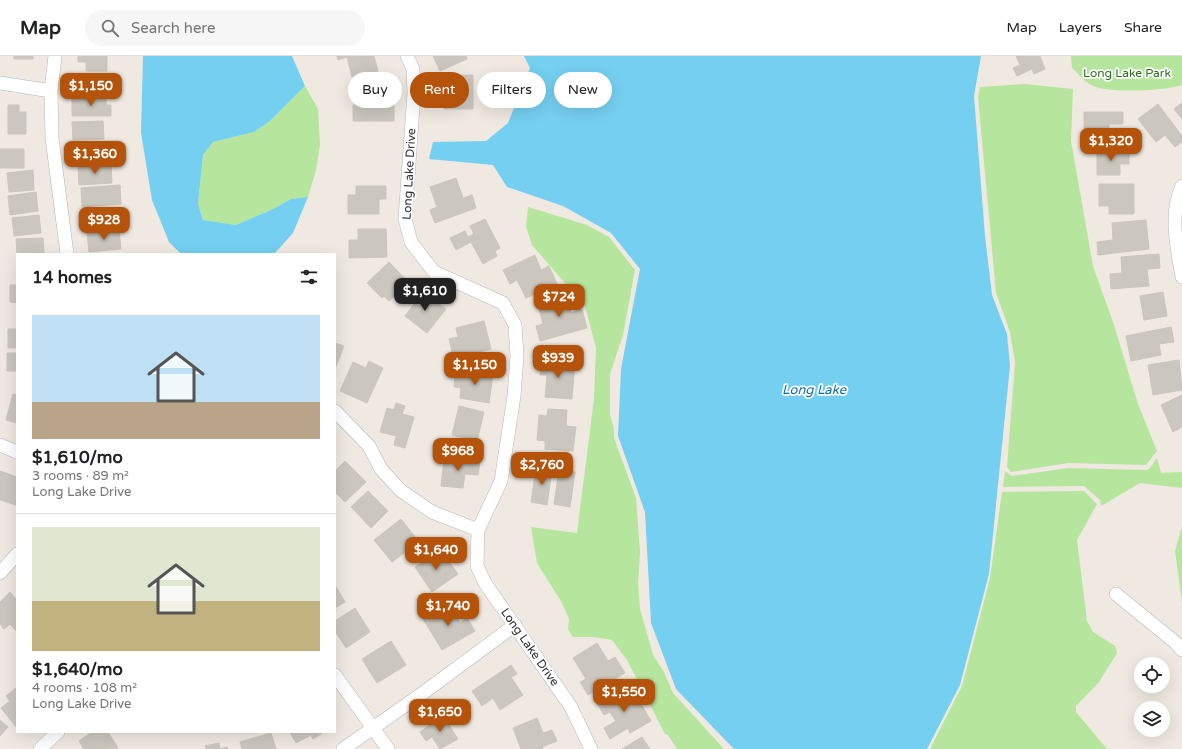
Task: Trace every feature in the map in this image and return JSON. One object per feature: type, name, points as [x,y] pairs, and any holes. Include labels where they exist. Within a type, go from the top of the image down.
[{"type":"street","points":[[55,56],[51,91],[52,138],[67,253]]},
{"type":"street","name":"Long Lake Drive","points":[[407,56],[413,69],[414,93],[405,219],[411,242],[434,272],[503,303],[516,325],[518,356],[514,396],[501,481],[478,530],[477,566],[485,584],[516,625],[571,707],[591,749]]},
{"type":"street","points":[[0,83],[51,91]]},
{"type":"street","points":[[1182,186],[1177,197],[1174,234],[1182,277]]},
{"type":"street","points":[[336,412],[369,446],[381,469],[400,490],[432,512],[478,530]]},
{"type":"street","points":[[0,445],[16,452]]},
{"type":"street","points":[[0,573],[16,555]]},
{"type":"street","points":[[1116,594],[1176,642],[1182,650]]},
{"type":"street","points":[[343,749],[424,693],[516,625]]},
{"type":"street","points":[[336,677],[388,749]]},
{"type":"street","points":[[40,749],[57,733]]},
{"type":"green space","name":"Long Lake Park","points":[[1071,56],[1182,56],[1182,85],[1163,89],[1127,91],[1096,87],[1086,81],[1072,68]]},
{"type":"green space","points":[[1025,84],[1073,89],[1071,141],[1093,266],[1114,325],[1138,404],[1157,451],[1146,465],[1068,463],[1011,472],[1007,467],[1015,362],[1010,332],[996,293],[978,97],[980,87]]},
{"type":"green space","points":[[305,86],[318,109],[320,145],[316,170],[308,197],[291,199],[273,209],[236,225],[203,220],[198,204],[203,155],[213,142],[254,132],[270,121]]},
{"type":"green space","points":[[528,207],[587,225],[609,237],[635,270],[623,335],[610,374],[610,415],[614,429],[614,438],[636,498],[640,552],[638,583],[640,609],[653,655],[664,672],[673,693],[724,749],[677,749],[668,735],[665,734],[627,660],[612,640],[594,637],[573,637],[568,629],[569,619],[562,603],[537,563],[531,527],[577,533],[594,399],[596,348],[585,306],[532,245],[526,226]]},
{"type":"green space","points":[[1157,458],[1161,473],[1182,472],[1182,488],[1140,483],[1101,506],[1100,500],[1084,486],[1003,487],[1005,471],[1012,476],[1068,468],[1146,470],[1149,469]]},
{"type":"green space","points":[[1084,491],[1097,504],[1077,540],[1087,621],[1093,632],[1115,646],[1117,653],[1099,682],[1076,706],[1076,712],[1107,749],[930,749],[962,686],[990,578],[1002,492]]},
{"type":"green space","points":[[1182,526],[1182,602],[1175,551]]},
{"type":"water","points":[[143,56],[292,56],[305,86],[270,121],[254,132],[213,142],[203,155],[198,204],[203,220],[236,225],[273,209],[291,199],[308,197],[293,233],[275,253],[180,253],[169,242],[152,200],[141,133]]},
{"type":"water","name":"Long Lake","points":[[524,56],[981,56],[974,96],[985,236],[992,295],[1007,334],[1010,366],[989,574],[960,685],[927,749],[734,749],[676,689],[651,623],[645,512],[618,436],[621,369],[640,269],[611,233],[563,206],[507,187],[493,165],[429,159],[433,142],[486,141],[508,123],[514,108],[546,108],[546,72],[528,72],[530,68]]},
{"type":"building","points":[[14,56],[33,56],[33,59],[14,59]]},
{"type":"building","points":[[78,56],[107,56],[107,71],[86,71],[86,62],[78,62]]},
{"type":"building","points":[[337,56],[374,56],[378,71],[351,72],[347,57],[338,60]]},
{"type":"building","points":[[433,56],[466,56],[467,59],[440,71]]},
{"type":"building","points":[[1016,56],[1040,56],[1045,69],[1034,74],[1032,69],[1017,76],[1013,68],[1020,65]]},
{"type":"building","points":[[76,75],[106,75],[106,94],[76,94]]},
{"type":"building","points":[[469,75],[473,75],[473,109],[444,109],[469,108]]},
{"type":"building","points":[[72,98],[106,98],[106,105],[111,105],[111,116],[72,116]]},
{"type":"building","points":[[1182,103],[1182,119],[1174,109]]},
{"type":"building","points":[[1158,104],[1182,136],[1182,142],[1175,147],[1165,135],[1156,142],[1138,119]]},
{"type":"building","points":[[8,105],[19,105],[19,112],[26,112],[26,134],[8,134]]},
{"type":"building","points":[[353,108],[394,108],[394,121],[353,121]]},
{"type":"building","points":[[1084,112],[1123,112],[1123,124],[1109,124],[1109,132],[1115,132],[1115,140],[1084,140]]},
{"type":"building","points":[[103,121],[104,139],[73,140],[72,122]]},
{"type":"building","points":[[107,142],[109,160],[76,163],[74,145]]},
{"type":"building","points":[[0,149],[24,149],[24,168],[0,168]]},
{"type":"building","points":[[1097,151],[1129,151],[1129,164],[1120,164],[1120,175],[1097,175]]},
{"type":"building","points":[[111,165],[112,183],[79,185],[78,167]]},
{"type":"building","points":[[33,170],[34,190],[9,192],[7,173]]},
{"type":"building","points":[[456,178],[463,198],[472,195],[476,208],[435,223],[430,210],[437,207],[430,187]]},
{"type":"building","points":[[1099,184],[1134,184],[1134,214],[1109,214],[1109,206],[1099,206]]},
{"type":"building","points":[[120,185],[121,204],[82,207],[81,188]]},
{"type":"building","points":[[356,186],[386,186],[386,199],[379,199],[379,214],[348,214],[348,195],[356,195]]},
{"type":"building","points":[[36,192],[38,211],[10,215],[8,196]]},
{"type":"building","points":[[119,209],[120,227],[86,229],[85,211]]},
{"type":"building","points":[[39,215],[41,233],[14,236],[12,218]]},
{"type":"building","points":[[485,219],[500,248],[495,251],[497,256],[483,264],[471,242],[456,250],[450,238],[465,231],[468,237],[474,234],[470,226]]},
{"type":"building","points":[[1146,220],[1149,249],[1098,255],[1097,242],[1113,240],[1112,223]]},
{"type":"building","points":[[358,229],[386,229],[387,257],[349,258],[349,240],[358,240]]},
{"type":"building","points":[[119,230],[121,249],[89,252],[87,233]]},
{"type":"building","points":[[43,238],[44,253],[17,253],[16,239]]},
{"type":"building","points":[[1159,254],[1160,268],[1147,269],[1149,286],[1111,289],[1110,274],[1122,273],[1121,257]]},
{"type":"building","points":[[535,255],[541,270],[549,266],[557,284],[526,298],[517,280],[510,284],[503,270]]},
{"type":"building","points":[[389,262],[409,283],[389,301],[384,296],[382,298],[367,283]]},
{"type":"building","points":[[10,285],[16,285],[16,303],[10,302]]},
{"type":"building","points":[[423,292],[446,309],[427,333],[405,316]]},
{"type":"building","points":[[1163,292],[1167,316],[1144,320],[1140,296]]},
{"type":"building","points":[[566,294],[571,313],[582,309],[587,328],[540,341],[536,326],[543,324],[537,301]]},
{"type":"building","points":[[484,321],[491,349],[454,359],[449,339],[458,337],[456,328]]},
{"type":"building","points":[[1171,327],[1174,342],[1159,344],[1161,355],[1131,361],[1126,336]]},
{"type":"building","points":[[8,329],[16,329],[16,348],[8,348]]},
{"type":"building","points":[[336,343],[344,346],[336,366]]},
{"type":"building","points":[[7,353],[16,353],[16,371],[7,371]]},
{"type":"building","points":[[541,360],[575,363],[572,399],[545,397],[547,375],[540,375]]},
{"type":"building","points":[[1179,360],[1182,390],[1153,395],[1148,365]]},
{"type":"building","points":[[369,361],[383,368],[367,403],[340,391],[353,362],[366,368]]},
{"type":"building","points":[[464,369],[493,374],[489,403],[460,398],[461,388],[454,387],[455,376],[463,377]]},
{"type":"building","points":[[13,394],[16,395],[16,423],[6,420]]},
{"type":"building","points":[[1182,395],[1182,427],[1173,432],[1161,405]]},
{"type":"building","points":[[396,403],[405,406],[402,414],[414,417],[405,448],[394,445],[396,436],[380,432],[387,408],[394,410]]},
{"type":"building","points":[[459,406],[484,412],[477,441],[452,435]]},
{"type":"building","points":[[548,409],[567,410],[566,426],[576,427],[573,451],[545,449],[545,441],[537,440],[539,415],[547,416]]},
{"type":"building","points":[[444,458],[480,461],[478,475],[465,474],[463,488],[441,486]]},
{"type":"building","points":[[345,461],[366,482],[345,502],[336,493],[336,470]]},
{"type":"building","points":[[536,468],[552,470],[547,505],[531,502]]},
{"type":"building","points":[[559,470],[575,472],[570,507],[554,504]]},
{"type":"building","points":[[0,471],[16,477],[16,505],[0,500]]},
{"type":"building","points":[[368,491],[388,511],[371,528],[351,507]]},
{"type":"building","points":[[401,519],[419,542],[392,562],[374,540]]},
{"type":"building","points":[[440,550],[458,574],[432,592],[415,567]]},
{"type":"building","points":[[336,587],[345,602],[336,607]]},
{"type":"building","points":[[10,592],[16,599],[16,631],[10,624],[4,629],[0,624],[0,602]]},
{"type":"building","points":[[448,603],[460,623],[467,618],[475,631],[442,650],[423,619]]},
{"type":"building","points":[[355,608],[370,632],[346,648],[336,633],[336,620]]},
{"type":"building","points":[[391,641],[406,665],[377,683],[362,659]]},
{"type":"building","points":[[597,643],[608,661],[615,657],[625,673],[588,695],[580,682],[586,679],[573,658]]},
{"type":"building","points":[[511,665],[517,674],[511,677],[523,695],[500,710],[493,698],[482,706],[472,691]]},
{"type":"building","points":[[627,686],[630,691],[624,695],[629,702],[637,697],[651,721],[630,733],[628,728],[610,739],[604,728],[616,721],[610,712],[604,715],[597,703]]},
{"type":"building","points":[[16,688],[16,727],[1,708],[10,701],[6,696]]},
{"type":"building","points":[[443,716],[458,739],[440,749],[432,737],[426,741],[420,732]]},
{"type":"building","points":[[537,718],[543,733],[552,730],[557,741],[542,747],[543,749],[521,749],[513,728]]},
{"type":"building","points":[[0,720],[8,727],[0,736]]},
{"type":"building","points":[[91,733],[109,733],[118,748],[84,749],[79,741]]},
{"type":"building","points":[[271,733],[276,749],[242,749],[240,742]]},
{"type":"building","points":[[291,733],[322,733],[313,739],[311,735],[296,743]]},
{"type":"building","points":[[642,737],[650,749],[622,749]]},
{"type":"building","points":[[219,743],[220,749],[206,749],[205,746]]}]
